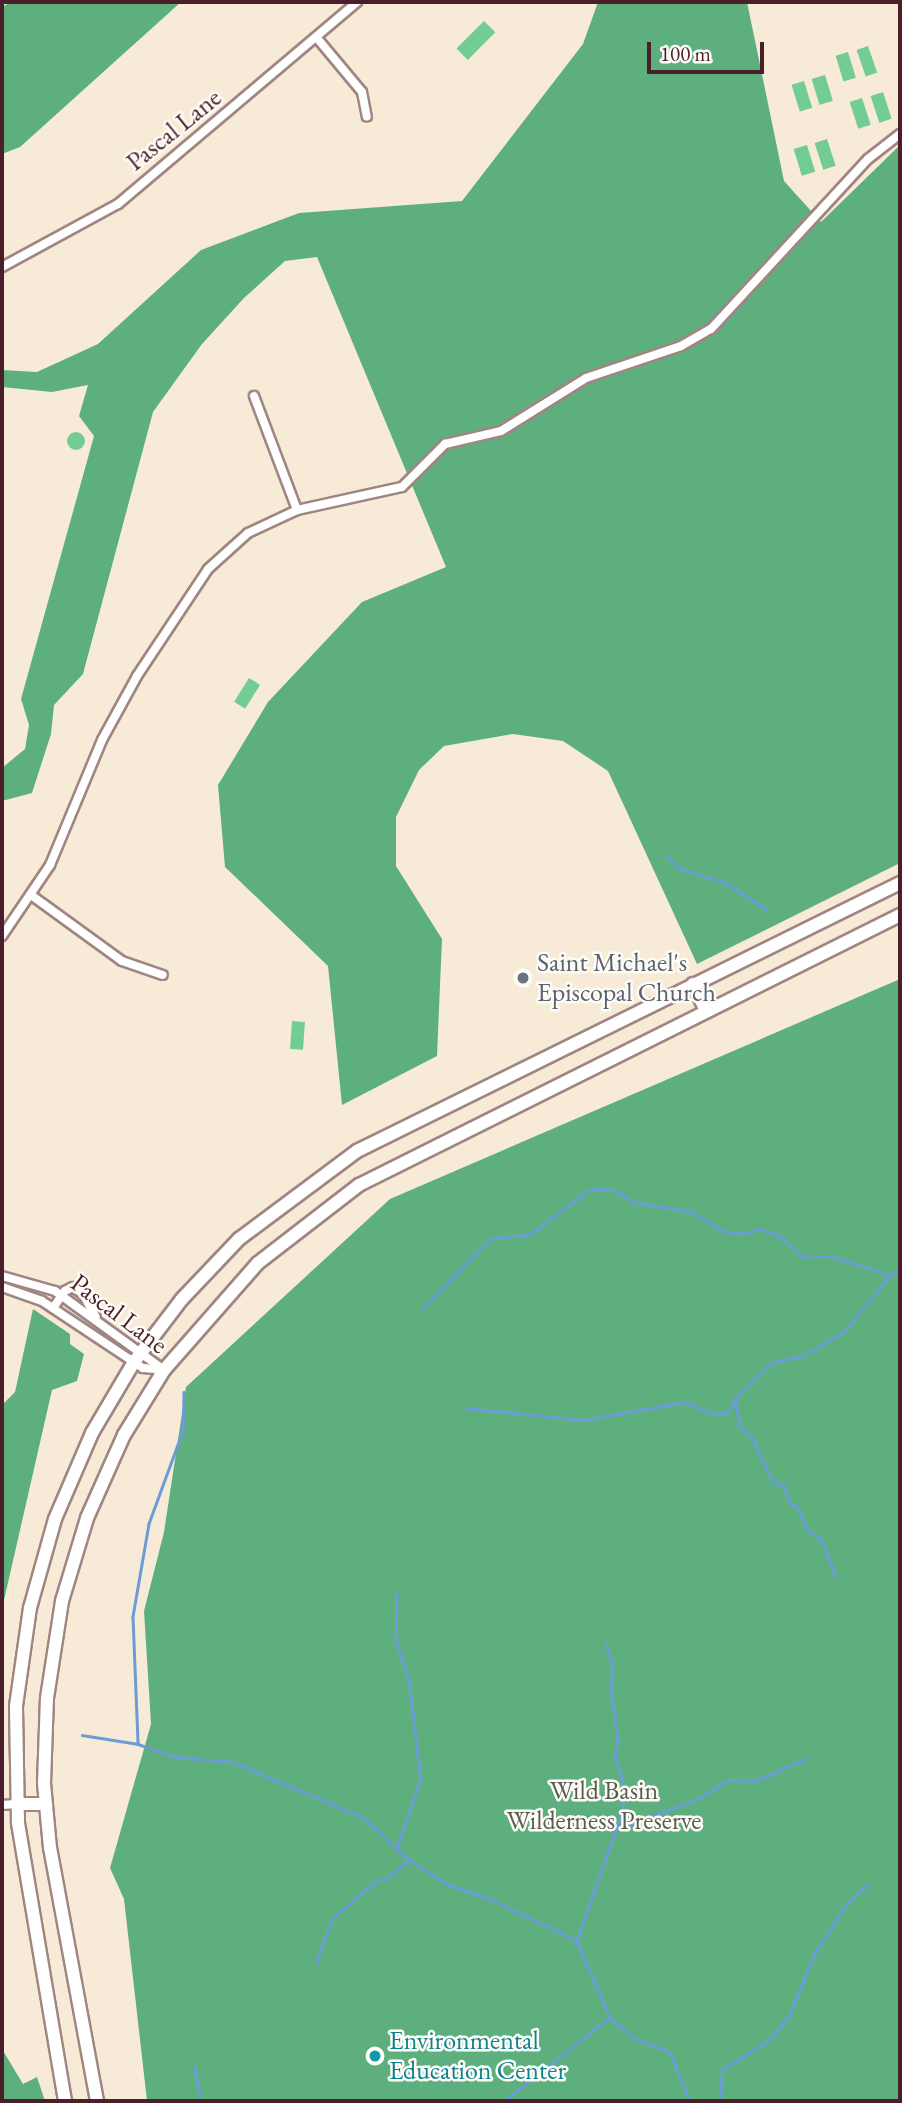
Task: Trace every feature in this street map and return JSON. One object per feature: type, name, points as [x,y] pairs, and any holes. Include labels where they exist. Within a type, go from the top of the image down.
[{"type":"highway","points":[[65,2101],[16,1804],[19,1668],[40,1567],[80,1458],[138,1357],[227,1251],[322,1174],[399,1129],[900,883]]},
{"type":"highway","points":[[97,2101],[58,1893],[46,1804],[47,1698],[69,1573],[108,1467],[164,1370],[249,1272],[335,1201],[425,1148],[900,915]]},
{"type":"highway","points":[[693,984],[706,1011]]},
{"type":"highway","points":[[16,1804],[46,1804]]},
{"type":"street","name":"Pascal Lane","points":[[2,267],[118,204],[357,2]]},
{"type":"street","points":[[317,38],[362,92],[367,117]]},
{"type":"street","points":[[2,936],[31,895],[57,850],[115,715],[208,569],[248,533],[297,510],[402,487],[445,444],[501,431],[586,378],[681,346],[711,329],[868,159],[900,134]]},
{"type":"street","points":[[254,396],[297,510]]},
{"type":"street","points":[[31,895],[122,961],[163,975]]},
{"type":"street","name":"Pascal Lane","points":[[2,1276],[39,1284],[61,1296],[102,1324],[138,1357],[146,1369],[164,1370]]},
{"type":"street","points":[[33,1296],[39,1284]]},
{"type":"street","name":"Pascal Lane","points":[[2,1287],[33,1296],[164,1370]]},
{"type":"street","points":[[53,1308],[70,1287],[79,1289],[102,1324]]},
{"type":"street","points":[[2,1805],[16,1804]]},
{"type":"green space","points":[[11,2],[181,2],[20,147],[2,154],[2,7]]},
{"type":"green space","points":[[598,2],[747,2],[784,181],[821,222],[900,145],[900,863],[697,964],[608,771],[563,741],[513,734],[444,746],[419,770],[396,817],[396,866],[442,939],[437,1056],[342,1105],[328,966],[225,867],[218,785],[268,702],[362,602],[446,567],[317,257],[285,261],[244,298],[202,344],[153,412],[83,674],[54,705],[51,734],[32,793],[2,801],[2,768],[25,749],[29,725],[21,699],[94,436],[79,416],[88,385],[52,392],[2,387],[2,370],[37,372],[98,344],[201,250],[299,213],[462,201],[583,44]]},
{"type":"green space","points":[[484,21],[495,32],[468,60],[456,49]]},
{"type":"green space","points":[[868,46],[877,72],[866,76],[857,50]]},
{"type":"green space","points":[[848,52],[856,78],[843,82],[836,56]]},
{"type":"green space","points":[[825,75],[833,101],[820,105],[812,79]]},
{"type":"green space","points":[[804,81],[812,108],[800,112],[792,85]]},
{"type":"green space","points":[[883,92],[892,119],[879,123],[871,96]]},
{"type":"green space","points":[[862,98],[871,125],[858,129],[850,102]]},
{"type":"green space","points":[[827,139],[836,166],[823,170],[815,143]]},
{"type":"green space","points":[[807,145],[815,172],[802,176],[794,149]]},
{"type":"green space","points":[[76,432],[82,435],[85,441],[82,447],[76,450],[70,447],[67,441],[70,435]]},
{"type":"green space","points":[[249,678],[260,685],[245,709],[234,702]]},
{"type":"green space","name":"Wild Basin Wilderness Preserve","points":[[900,979],[900,2101],[147,2101],[124,1899],[110,1868],[151,1724],[144,1611],[164,1532],[186,1387],[390,1199]]},
{"type":"green space","points":[[292,1021],[305,1022],[303,1050],[290,1049]]},
{"type":"green space","points":[[33,1309],[70,1334],[70,1344],[84,1354],[77,1381],[52,1390],[2,1609],[2,1405],[15,1392]]},
{"type":"green space","points":[[2,2049],[23,2084],[37,2077],[45,2101],[2,2101]]},
{"type":"waterway","points":[[666,856],[681,869],[724,882],[766,909]]},
{"type":"waterway","points":[[422,1309],[491,1238],[529,1235],[589,1190],[601,1189],[615,1190],[633,1202],[692,1212],[723,1231],[742,1234],[760,1229],[780,1236],[803,1257],[834,1257],[890,1275]]},
{"type":"waterway","points":[[466,1408],[583,1420],[685,1402],[714,1414],[728,1413],[735,1398],[771,1363],[802,1356],[844,1332],[890,1275],[900,1270]]},
{"type":"waterway","points":[[184,1392],[183,1431],[149,1524],[133,1617],[138,1744],[175,1757],[233,1762],[364,1818],[409,1860],[450,1885],[493,1900],[577,1941]]},
{"type":"waterway","points":[[735,1398],[740,1426],[752,1437],[773,1482],[783,1485],[792,1505],[798,1507],[808,1531],[820,1537],[837,1578]]},
{"type":"waterway","points":[[397,1593],[396,1640],[409,1679],[421,1780],[397,1848]]},
{"type":"waterway","points":[[606,1642],[613,1669],[611,1690],[618,1739],[615,1757],[623,1782],[623,1810],[577,1941],[610,2017],[635,2039],[670,2052],[690,2101]]},
{"type":"waterway","points":[[82,1735],[138,1744]]},
{"type":"waterway","points":[[618,1829],[698,1799],[729,1780],[755,1781],[805,1759]]},
{"type":"waterway","points":[[316,1963],[332,1919],[377,1880],[386,1879],[409,1860]]},
{"type":"waterway","points":[[720,2101],[722,2070],[768,2041],[789,2016],[814,1954],[846,1905],[868,1884]]},
{"type":"waterway","points":[[504,2101],[610,2017]]},
{"type":"waterway","points":[[195,2067],[201,2101]]},
{"type":"place","name":"Saint Michael's Episcopal Church","points":[[523,978]]},
{"type":"place","name":"Environmental Education Center","points":[[375,2056]]}]
